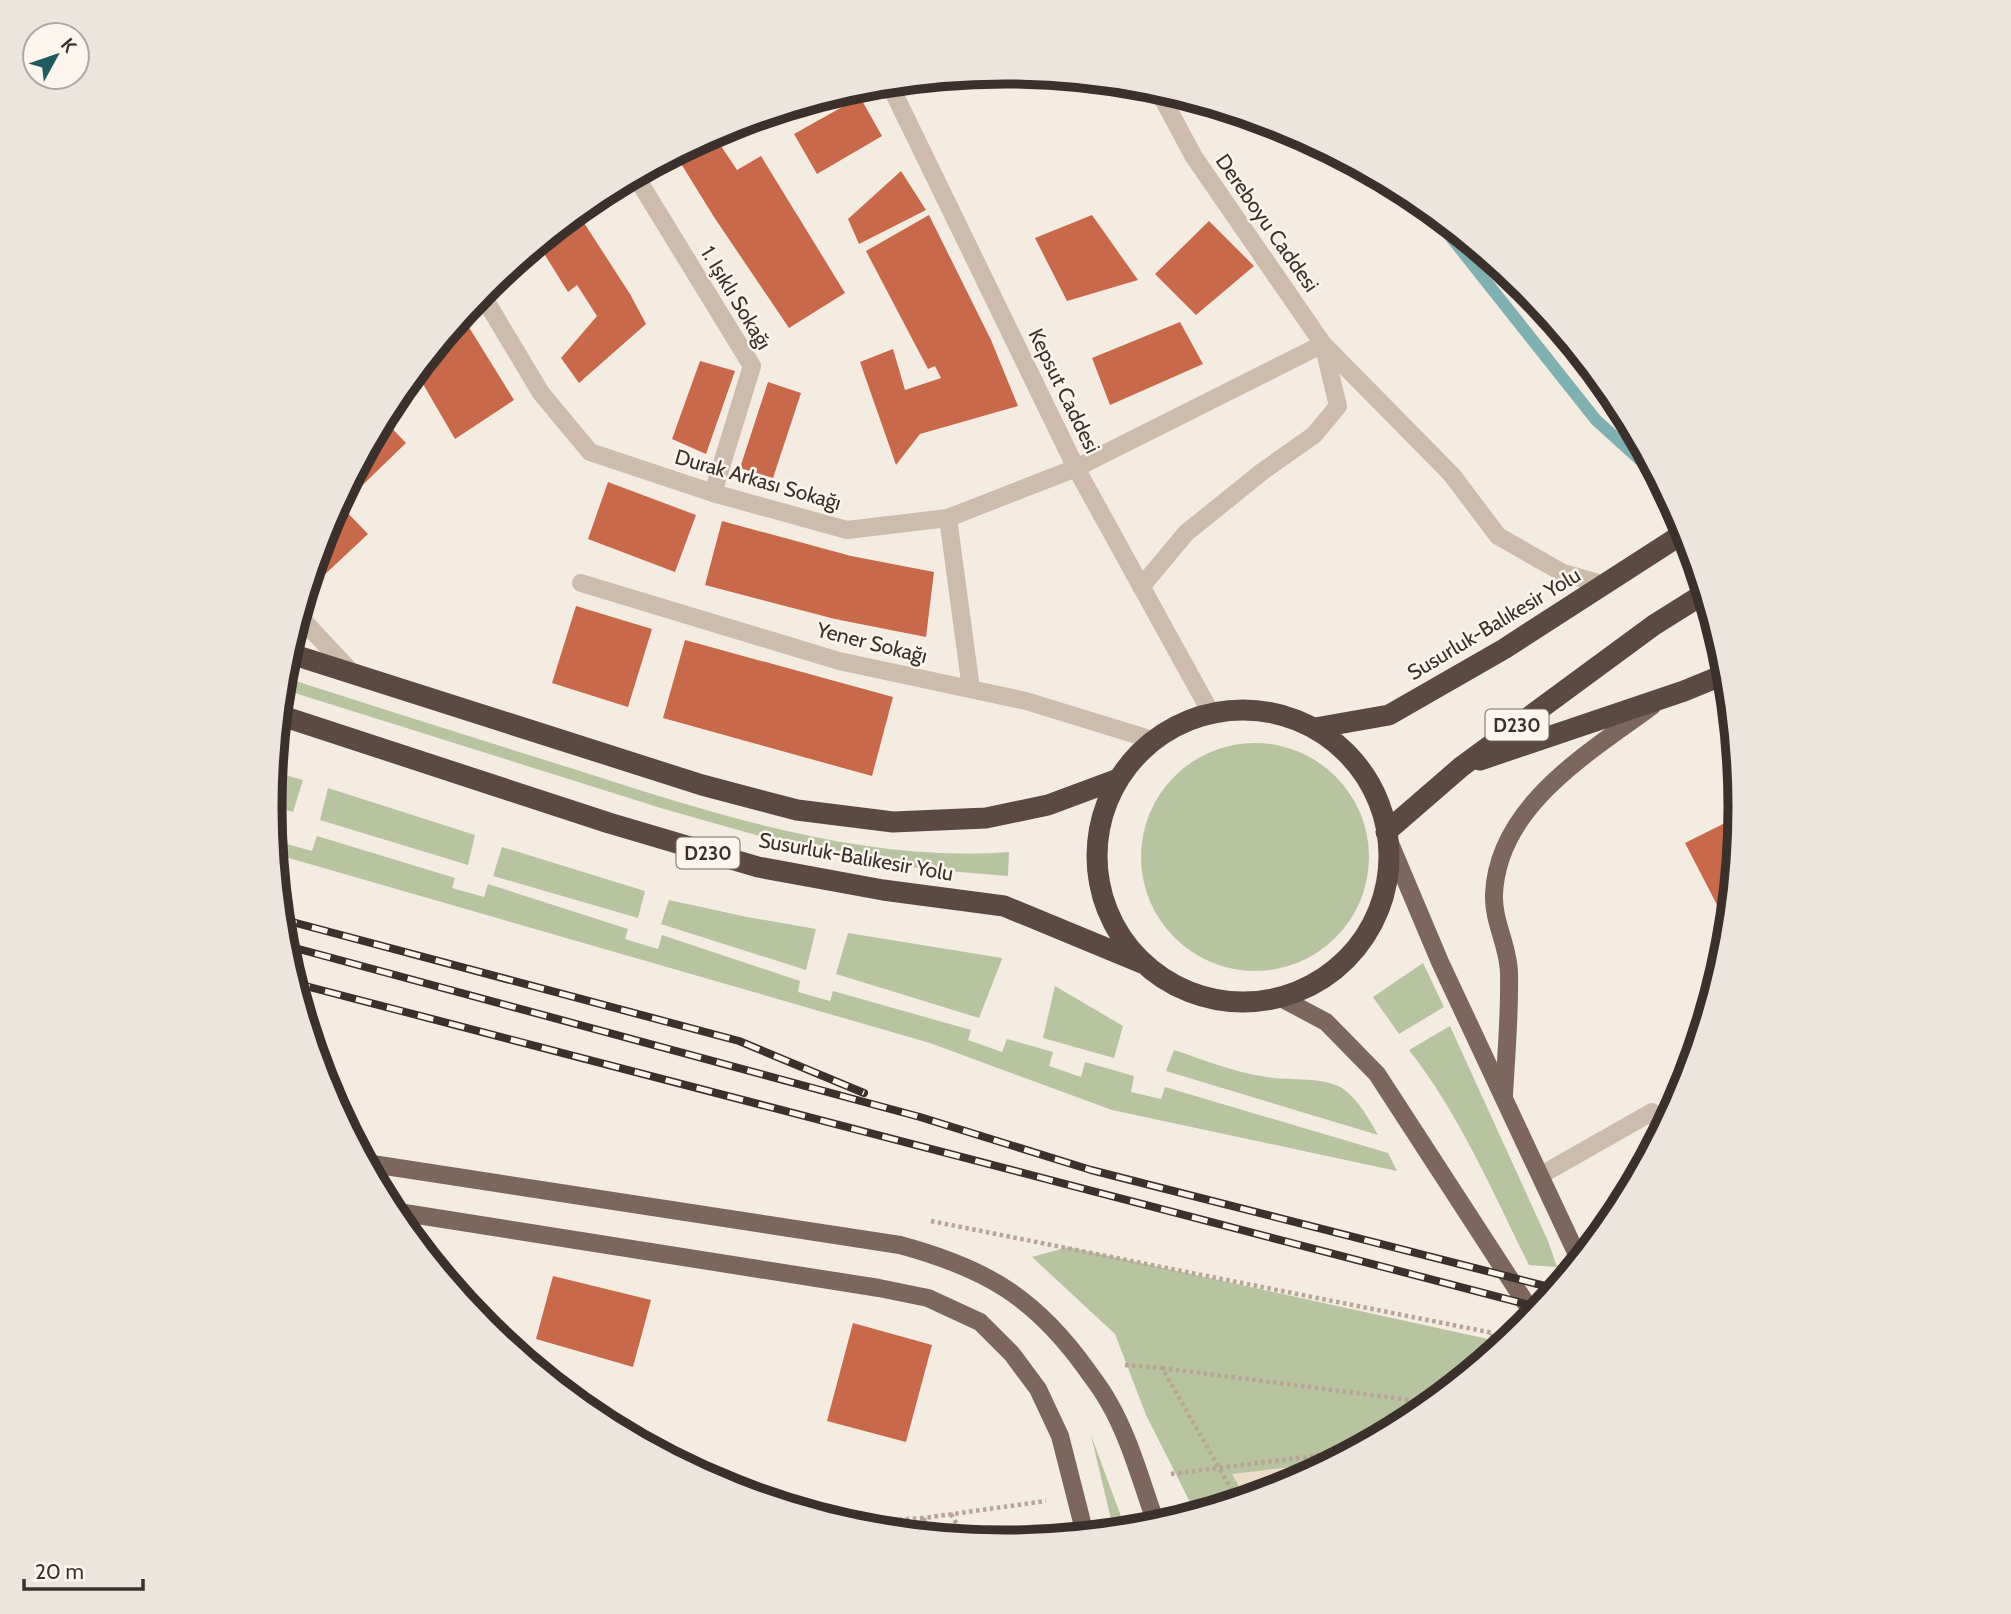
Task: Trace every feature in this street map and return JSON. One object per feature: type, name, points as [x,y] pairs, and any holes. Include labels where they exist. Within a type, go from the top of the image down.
[{"type":"highway","name":"Susurluk-Balıkesir Yolu","points":[[1315,729],[1389,715],[1504,649],[1676,538]]},
{"type":"highway","name":"D230","points":[[1388,837],[1461,766],[1654,625],[1697,598]]},
{"type":"highway","name":"Susurluk-Balıkesir Yolu","points":[[298,656],[702,785],[797,810],[893,822],[986,818],[1048,805],[1118,779]]},
{"type":"highway","points":[[1461,766],[1717,678]]},
{"type":"highway","points":[[1246,710],[1282,715],[1315,729],[1351,758],[1376,796],[1388,837],[1387,883],[1374,922],[1351,956],[1319,982],[1281,998],[1231,1003],[1184,990],[1142,963],[1112,923],[1097,875],[1100,825],[1118,779],[1133,758],[1153,740],[1180,723],[1211,713],[1246,710]]},
{"type":"highway","name":"Susurluk-Balıkesir Yolu","points":[[288,718],[609,823],[758,867],[883,890],[1004,906],[1142,963]]},
{"type":"main road","points":[[1504,1096],[1509,970],[1494,896],[1499,867],[1514,828],[1535,800],[1561,775],[1663,698]]},
{"type":"main road","points":[[1388,837],[1440,962],[1576,1251]]},
{"type":"main road","points":[[1281,998],[1325,1022],[1377,1074],[1528,1306]]},
{"type":"main road","points":[[377,1165],[900,1245],[971,1268],[1001,1284],[1027,1303],[1050,1324],[1076,1355],[1109,1401],[1153,1515]]},
{"type":"main road","points":[[407,1213],[879,1288],[928,1298],[981,1322],[1012,1354],[1038,1389],[1060,1436],[1084,1525]]},
{"type":"street","name":"Kepsut Caddesi","points":[[894,93],[1076,468],[1211,713]]},
{"type":"street","name":"Dereboyu Caddesi","points":[[1165,102],[1194,157],[1323,344]]},
{"type":"street","name":"1. Işıklı Sokağı","points":[[640,183],[752,366],[713,493]]},
{"type":"street","name":"Durak Arkası Sokağı","points":[[487,303],[541,393],[590,452],[713,493],[847,530],[948,518],[1076,468],[1323,344]]},
{"type":"street","points":[[1323,344],[1452,475],[1498,536],[1563,573],[1605,585]]},
{"type":"street","points":[[1142,587],[1186,533],[1263,471],[1314,435],[1338,407],[1323,344]]},
{"type":"street","points":[[948,518],[971,690]]},
{"type":"street","name":"Yener Sokağı","points":[[581,583],[839,661],[1026,701],[1153,740]]},
{"type":"street","points":[[306,624],[353,674]]},
{"type":"street","points":[[1541,1175],[1652,1112],[1657,1120]]},
{"type":"path","points":[[1491,1342],[1493,1333]]},
{"type":"path","points":[[1125,1365],[1417,1401]]},
{"type":"path","points":[[1162,1368],[1234,1493]]},
{"type":"path","points":[[1170,1474],[1326,1454]]},
{"type":"path","points":[[879,1519],[924,1518],[1050,1500]]},
{"type":"path","points":[[951,1514],[959,1528]]},
{"type":"path","points":[[924,1518],[926,1525]]},
{"type":"green space","points":[[294,680],[685,804],[792,832],[845,843],[900,850],[1009,852],[1008,876],[924,869],[805,849],[664,809],[292,692]]},
{"type":"green space","points":[[1255,743],[1277,745],[1299,752],[1318,762],[1343,785],[1364,824],[1369,857],[1367,879],[1360,901],[1350,920],[1327,945],[1288,966],[1255,971],[1233,969],[1211,962],[1192,952],[1167,929],[1146,890],[1141,857],[1143,835],[1150,813],[1160,794],[1183,769],[1222,748]]},
{"type":"green space","points":[[283,775],[303,780],[293,812],[282,809]]},
{"type":"green space","points":[[328,788],[475,835],[468,865],[320,820]]},
{"type":"green space","points":[[317,836],[455,878],[452,888],[484,897],[488,884],[628,929],[625,939],[658,949],[662,935],[800,981],[798,992],[830,1001],[833,991],[971,1030],[968,1040],[1002,1052],[1007,1039],[1053,1052],[1049,1066],[1081,1077],[1085,1062],[1134,1076],[1131,1092],[1161,1099],[1165,1087],[1388,1153],[1397,1171],[1112,1110],[930,1043],[284,857],[284,843],[312,851]]},
{"type":"green space","points":[[502,847],[645,891],[638,918],[493,876]]},
{"type":"green space","points":[[669,900],[816,929],[806,970],[661,924]]},
{"type":"green space","points":[[848,933],[1002,959],[979,1018],[836,974]]},
{"type":"green space","points":[[1423,963],[1444,1007],[1399,1034],[1373,997]]},
{"type":"green space","points":[[1055,986],[1123,1026],[1114,1058],[1043,1038]]},
{"type":"green space","points":[[1450,1026],[1548,1241],[1557,1267],[1529,1265],[1460,1127],[1409,1050]]},
{"type":"green space","points":[[1174,1050],[1255,1075],[1334,1084],[1353,1098],[1378,1135],[1166,1071]]},
{"type":"green space","points":[[1068,1247],[1493,1340],[1446,1381],[1367,1433],[1282,1475],[1238,1492],[1192,1505],[1146,1415],[1115,1334],[1032,1257]]},
{"type":"green space","points":[[1091,1435],[1122,1520],[1112,1522]]},
{"type":"shaded area","points":[[1302,1466],[1241,1491],[1232,1474]]},
{"type":"building","points":[[861,99],[882,136],[817,174],[794,134]]},
{"type":"building","points":[[719,143],[737,170],[761,156],[845,293],[789,328],[680,162]]},
{"type":"building","points":[[901,171],[926,210],[859,244],[848,219]]},
{"type":"building","points":[[929,215],[991,340],[1018,406],[920,434],[896,465],[860,362],[893,349],[905,390],[941,378],[935,366],[928,369],[866,251]]},
{"type":"building","points":[[1092,215],[1138,280],[1067,301],[1035,238]]},
{"type":"building","points":[[583,221],[646,324],[579,383],[561,358],[597,316],[577,285],[568,292],[543,252]]},
{"type":"building","points":[[1209,221],[1254,266],[1196,315],[1155,274]]},
{"type":"building","points":[[1180,322],[1203,364],[1110,405],[1092,358]]},
{"type":"building","points":[[467,324],[514,400],[455,439],[421,381]]},
{"type":"building","points":[[700,361],[735,371],[706,454],[672,439]]},
{"type":"building","points":[[768,382],[801,393],[773,478],[740,468]]},
{"type":"building","points":[[390,427],[406,443],[354,493]]},
{"type":"building","points":[[608,482],[696,515],[675,572],[588,539]]},
{"type":"building","points":[[346,511],[368,534],[320,579],[338,530]]},
{"type":"building","points":[[722,521],[851,556],[934,572],[926,637],[835,619],[705,585]]},
{"type":"building","points":[[576,606],[652,629],[628,707],[552,683]]},
{"type":"building","points":[[685,640],[893,697],[872,776],[663,718]]},
{"type":"building","points":[[1728,822],[1720,911],[1685,843]]},
{"type":"building","points":[[553,1276],[651,1300],[633,1367],[536,1339]]},
{"type":"building","points":[[853,1323],[932,1345],[906,1442],[827,1421]]},
{"type":"waterway","points":[[1451,237],[1596,420],[1639,459]]},
{"type":"railway","points":[[292,922],[739,1041],[864,1093]]},
{"type":"railway","points":[[296,948],[920,1117],[1091,1170],[1547,1286]]},
{"type":"railway","points":[[305,986],[1529,1305]]}]
